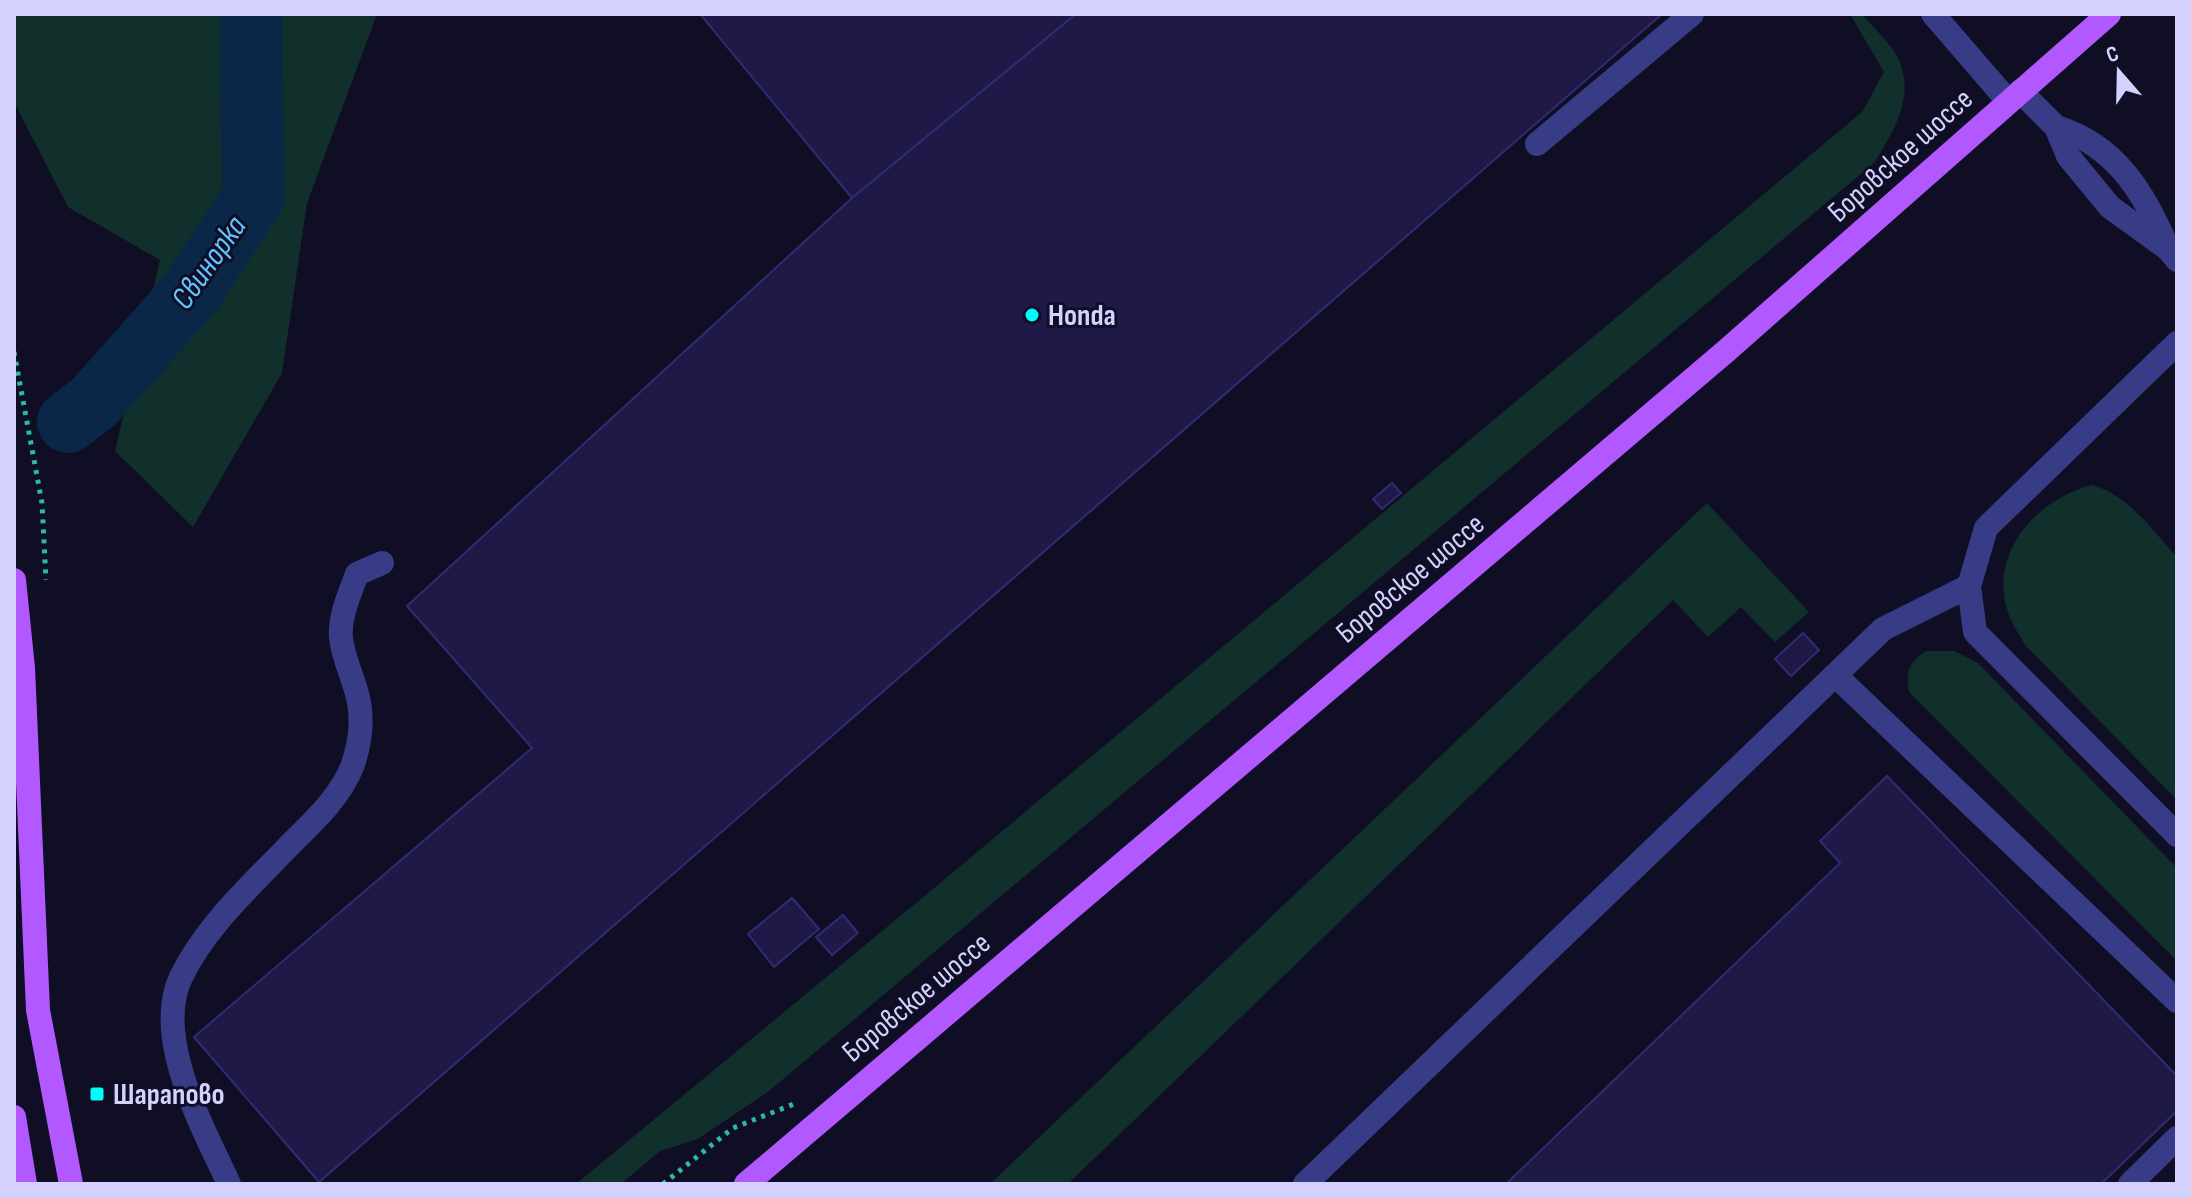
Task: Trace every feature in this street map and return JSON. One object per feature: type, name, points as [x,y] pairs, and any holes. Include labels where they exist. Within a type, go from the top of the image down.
[{"type":"main road","name":"Боровское шоссе","points":[[746,1184],[1725,352],[2109,14]]},
{"type":"main road","points":[[14,580],[23,668],[38,1010],[71,1184]]},
{"type":"main road","points":[[14,1117],[25,1184]]},
{"type":"lane","points":[[1537,144],[1692,14]]},
{"type":"lane","points":[[1933,14],[2014,96],[2056,127],[2079,134],[2104,152],[2149,205],[2172,254]]},
{"type":"lane","points":[[2056,127],[2068,156],[2103,199],[2172,254]]},
{"type":"lane","points":[[2177,343],[1986,528],[1969,586],[1975,632],[2177,835]]},
{"type":"lane","points":[[229,1184],[181,1070],[174,1038],[173,1008],[180,980],[198,948],[241,894],[339,794],[359,743],[362,718],[340,635],[357,574],[382,563]]},
{"type":"lane","points":[[1305,1184],[1883,629],[1969,586]]},
{"type":"lane","points":[[1835,675],[2177,1001]]},
{"type":"lane","points":[[2130,1184],[2177,1138]]},
{"type":"path","points":[[663,1184],[733,1128],[806,1099]]},
{"type":"green space","points":[[14,14],[377,14],[307,203],[282,373],[193,527],[115,451],[160,260],[68,207],[14,102]]},
{"type":"green space","points":[[1850,14],[1862,14],[1891,46],[1903,72],[1904,99],[1900,112],[1875,162],[769,1091],[698,1139],[660,1151],[621,1184],[576,1184],[1862,112],[1884,72]]},
{"type":"green space","points":[[2091,485],[2117,496],[2128,505],[2177,557],[2177,800],[2026,646],[2006,608],[2004,574],[2017,539],[2041,511],[2056,500]]},
{"type":"green space","points":[[1707,503],[1809,612],[1775,642],[1741,607],[1708,637],[1673,600],[1068,1184],[990,1184]]},
{"type":"green space","points":[[1926,651],[1954,651],[1978,663],[2177,868],[2177,961],[1909,692],[1910,668]]},
{"type":"building","points":[[700,14],[1076,14],[852,198]]},
{"type":"building","points":[[1076,14],[1662,14],[319,1182],[194,1037],[532,748],[407,606],[852,198]]},
{"type":"building","points":[[1392,483],[1401,493],[1382,509],[1373,499]]},
{"type":"building","points":[[1803,633],[1819,650],[1791,676],[1775,659]]},
{"type":"building","points":[[1887,776],[2177,1076],[2177,1111],[2101,1184],[1506,1184],[1840,863],[1820,841]]},
{"type":"building","points":[[792,898],[819,929],[774,967],[748,934]]},
{"type":"building","points":[[843,915],[858,933],[832,955],[816,937]]},
{"type":"waterway","name":"Свинорка","points":[[68,422],[94,402],[189,295],[253,198],[251,14]]},
{"type":"place","name":"Honda","points":[[1032,315]]},
{"type":"place","name":"Шарапово","points":[[97,1094]]}]
